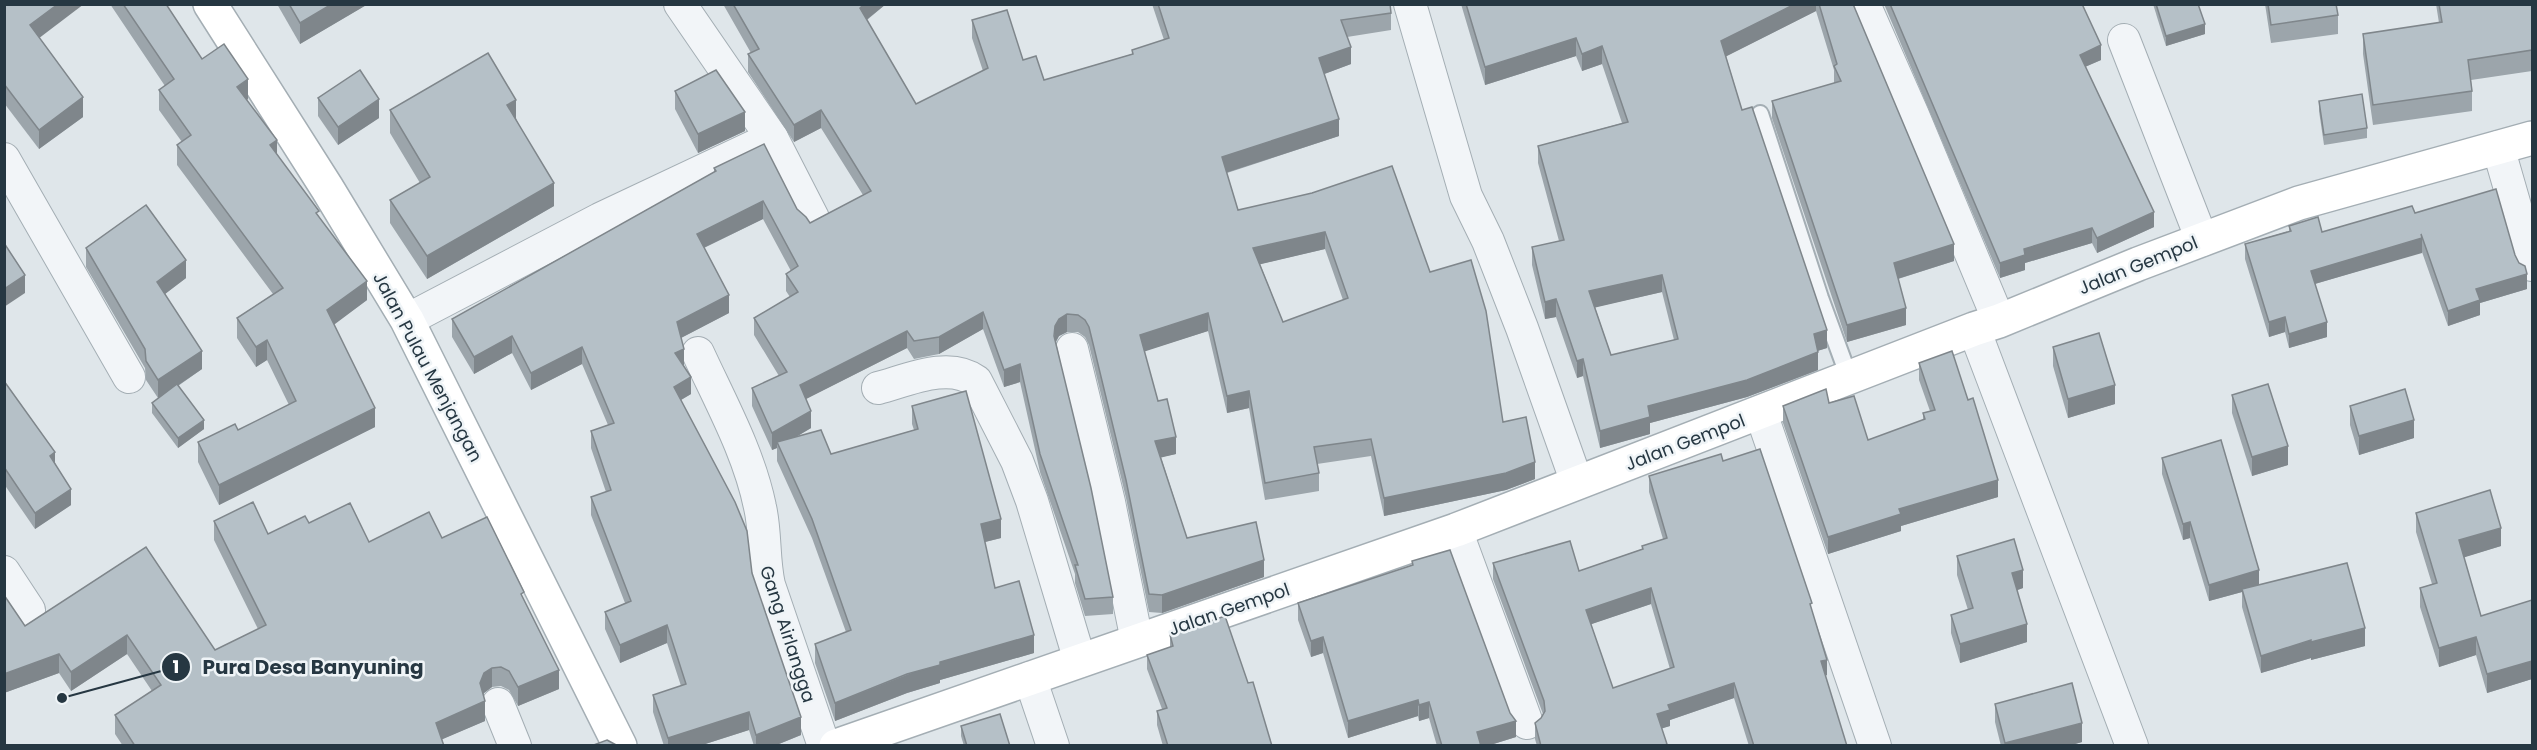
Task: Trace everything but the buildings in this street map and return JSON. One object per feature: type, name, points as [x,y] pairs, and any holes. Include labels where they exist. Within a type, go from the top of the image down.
[{"type":"main road","name":"Jalan Pulau Menjangan","points":[[210,4],[407,320],[620,746]]},
{"type":"main road","name":"Jalan Gempol","points":[[836,746],[1456,530],[2299,203],[2532,138]]},
{"type":"street","points":[[680,4],[772,138],[813,218]]},
{"type":"street","points":[[1410,4],[1466,196],[1488,241],[1518,317],[1577,483]]},
{"type":"street","points":[[1864,4],[1913,115],[2132,746]]},
{"type":"street","points":[[2124,40],[2202,240]]},
{"type":"street","points":[[407,320],[600,219],[772,138]]},
{"type":"street","points":[[2498,147],[2532,265]]},
{"type":"street","points":[[4,159],[129,376]]},
{"type":"street","points":[[1072,349],[1109,502],[1137,641]]},
{"type":"street","name":"Gang Airlangga","points":[[698,353],[745,453],[761,508],[764,563],[769,585],[824,746]]},
{"type":"street","points":[[878,388],[950,371],[966,374],[976,381],[1017,461],[1032,501],[1080,661]]},
{"type":"street","points":[[1761,413],[1875,746]]},
{"type":"street","points":[[1456,530],[1527,723]]},
{"type":"street","points":[[4,572],[29,610]]},
{"type":"street","points":[[1030,678],[1053,746]]},
{"type":"street","points":[[498,704],[515,746]]},
{"type":"lane","points":[[1760,114],[1820,298],[1849,377]]},
{"type":"place","name":"Pura Desa Banyuning","points":[[62,698]]}]
